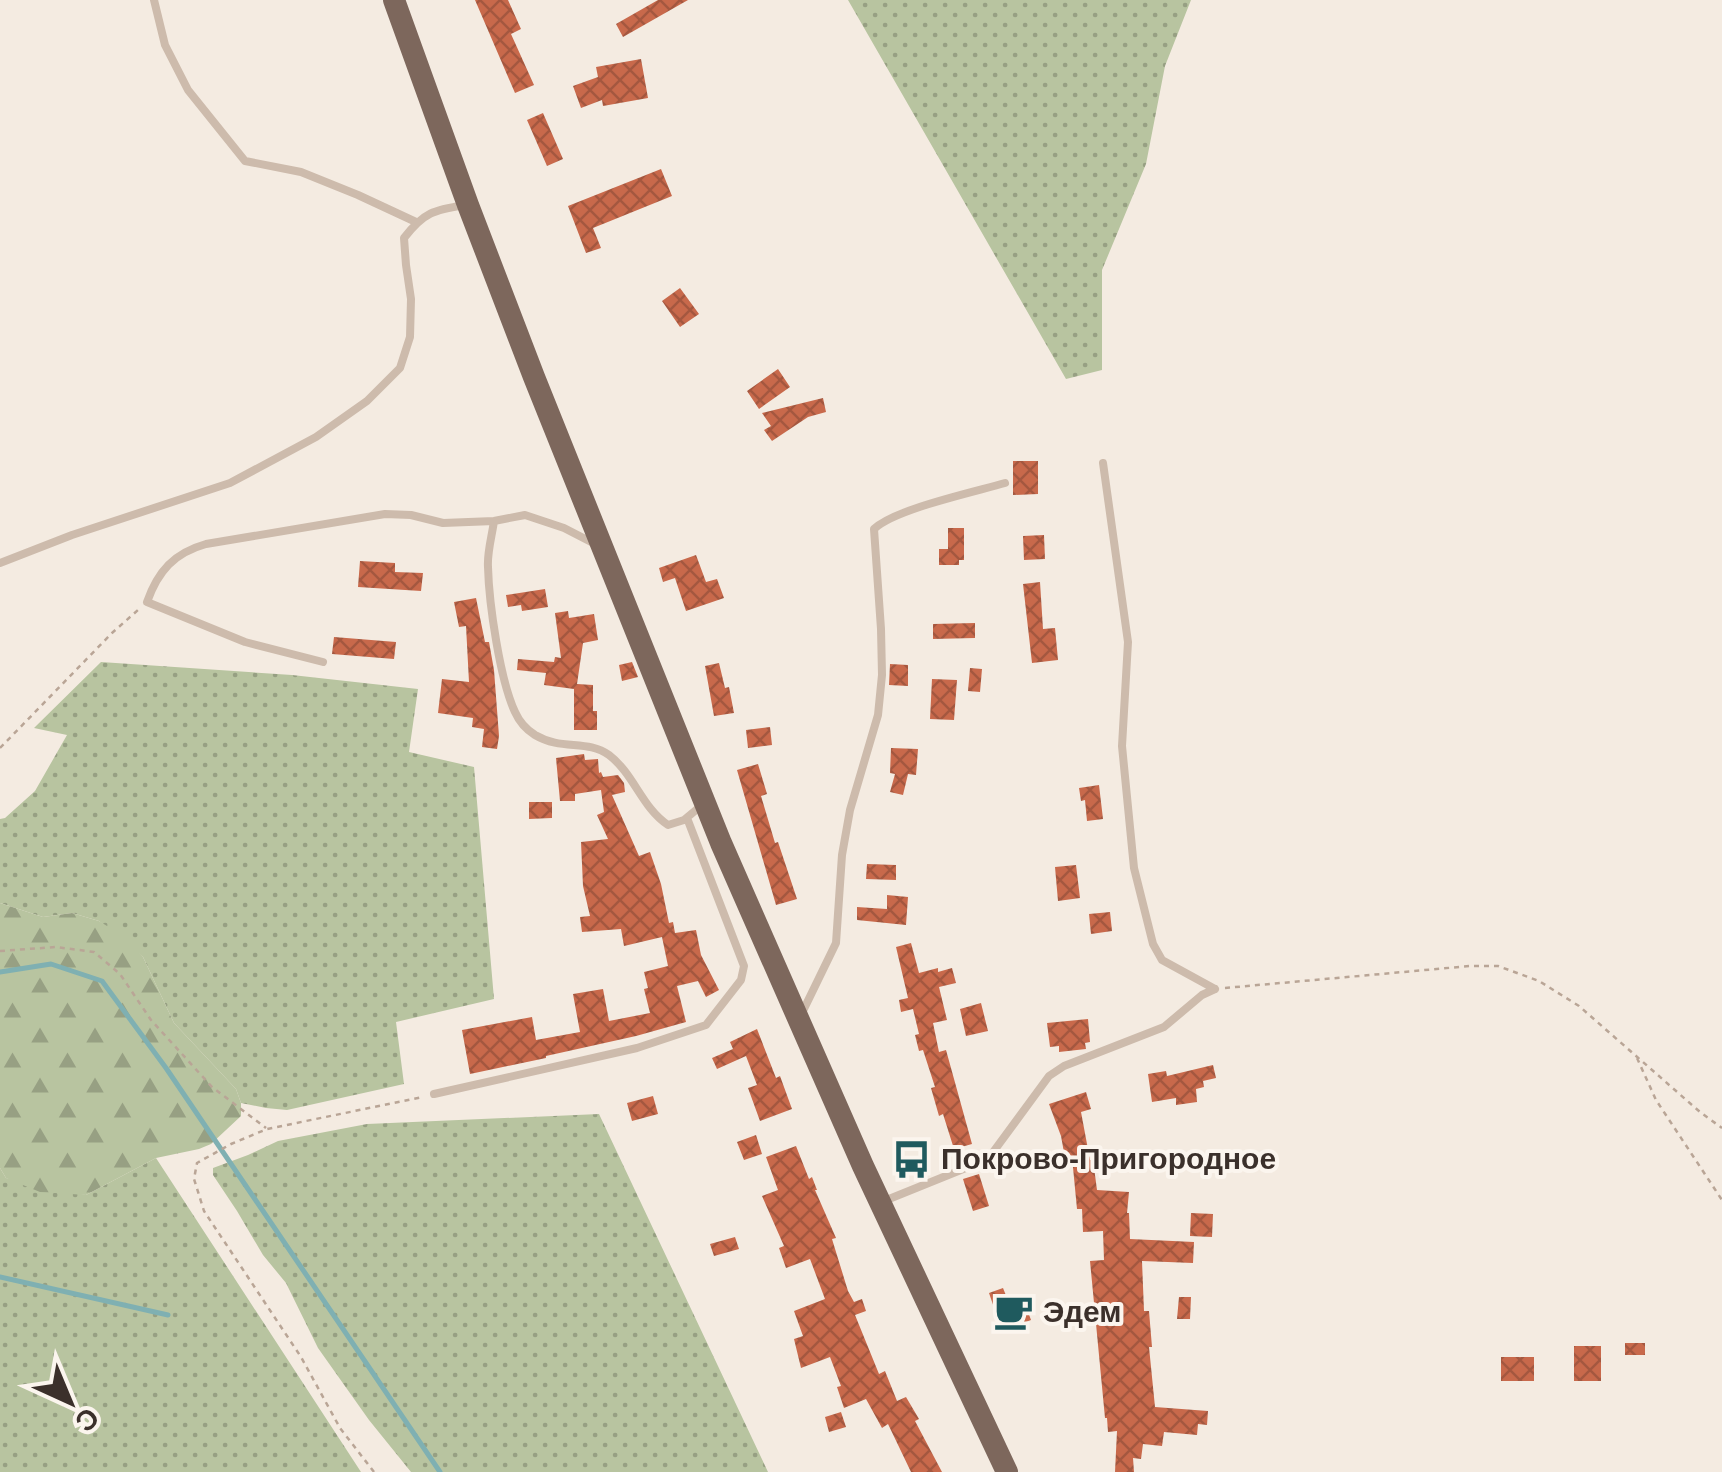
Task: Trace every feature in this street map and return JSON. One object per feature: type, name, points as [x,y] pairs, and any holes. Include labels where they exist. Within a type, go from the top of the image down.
[{"type":"main road","points":[[394,0],[534,378],[605,549],[696,810],[1008,1472]]},
{"type":"lane","points":[[154,0],[165,45],[188,90],[246,161],[301,172],[416,222]]},
{"type":"lane","points":[[0,563],[72,534],[230,483],[316,437],[367,401],[400,368],[410,337],[412,299],[404,238],[416,222],[433,210],[468,205]]},
{"type":"lane","points":[[1103,463],[1128,642],[1122,746],[1134,868],[1153,944],[1162,960],[1215,989]]},
{"type":"lane","points":[[798,1020],[836,943],[842,855],[850,810],[878,716],[882,675],[874,529],[910,510],[1005,483]]},
{"type":"lane","points":[[323,662],[245,642],[147,602],[154,581],[185,550],[386,514],[444,523],[494,521],[524,514],[564,528],[605,549]]},
{"type":"lane","points":[[434,1094],[637,1048],[706,1024],[740,980],[744,966],[696,810],[668,825],[657,818],[626,770],[606,752],[593,747],[552,744],[530,732],[516,716],[498,644],[488,564],[494,521]]},
{"type":"lane","points":[[880,1203],[988,1160],[1048,1076],[1064,1066],[1164,1028],[1202,995],[1215,989]]},
{"type":"path","points":[[0,748],[147,602]]},
{"type":"path","points":[[0,951],[56,947],[94,952],[120,974],[151,1020],[212,1087],[268,1129]]},
{"type":"path","points":[[1215,989],[1498,966],[1539,980],[1578,1006],[1722,1128]]},
{"type":"path","points":[[1636,1056],[1656,1100],[1722,1200]]},
{"type":"path","points":[[374,1472],[340,1428],[301,1357],[204,1211],[194,1178],[198,1163],[268,1129],[434,1094]]},
{"type":"green space","points":[[848,0],[1191,0],[1165,66],[1146,164],[1102,270],[1102,370],[1066,379]]},
{"type":"green space","points":[[101,662],[292,675],[418,689],[409,752],[474,767],[494,999],[396,1022],[404,1084],[287,1110],[241,1103],[236,1089],[174,1023],[143,957],[99,921],[72,913],[43,917],[0,903],[0,819],[35,791],[67,735],[34,728]]},
{"type":"green space","points":[[0,903],[43,917],[72,913],[99,921],[123,936],[143,957],[174,1023],[236,1089],[241,1116],[211,1144],[156,1158],[86,1195],[40,1192],[6,1178],[0,1168]]},
{"type":"green space","points":[[599,1114],[768,1472],[411,1472],[318,1348],[286,1283],[263,1255],[213,1175],[213,1168],[278,1141],[367,1124]]},
{"type":"green space","points":[[156,1158],[361,1472],[0,1472],[0,1168],[6,1178],[86,1195]]},
{"type":"building","points":[[475,0],[508,0],[521,29],[511,34],[534,85],[515,93]]},
{"type":"building","points":[[658,0],[688,0],[623,37],[616,24]]},
{"type":"building","points":[[641,59],[648,98],[603,106],[602,100],[581,108],[573,86],[598,77],[596,67]]},
{"type":"building","points":[[543,113],[563,159],[547,166],[527,120]]},
{"type":"building","points":[[661,169],[672,196],[593,228],[601,248],[586,253],[568,206]]},
{"type":"building","points":[[680,288],[699,314],[680,327],[662,301]]},
{"type":"building","points":[[778,369],[790,387],[759,409],[747,391]]},
{"type":"building","points":[[823,398],[826,412],[808,417],[772,441],[764,430],[771,426],[762,413]]},
{"type":"building","points":[[1013,461],[1038,461],[1038,494],[1013,495]]},
{"type":"building","points":[[948,528],[964,528],[964,560],[959,560],[959,565],[939,565],[939,549],[948,549]]},
{"type":"building","points":[[1044,535],[1045,559],[1024,560],[1023,536]]},
{"type":"building","points":[[696,555],[706,582],[717,579],[724,598],[686,611],[675,578],[663,582],[659,568]]},
{"type":"building","points":[[360,561],[395,563],[395,572],[423,573],[421,591],[358,587]]},
{"type":"building","points":[[1040,582],[1043,629],[1055,628],[1058,660],[1032,663],[1023,584]]},
{"type":"building","points":[[545,589],[548,607],[522,611],[521,605],[508,607],[506,595]]},
{"type":"building","points":[[476,598],[494,670],[497,749],[482,747],[484,729],[472,727],[473,718],[438,713],[442,679],[469,682],[466,626],[459,627],[454,602]]},
{"type":"building","points":[[568,611],[569,618],[594,614],[598,640],[583,643],[577,684],[593,685],[597,730],[574,730],[574,689],[544,685],[546,673],[517,670],[518,659],[554,662],[555,657],[561,658],[555,613]]},
{"type":"building","points":[[975,623],[975,638],[933,639],[933,624]]},
{"type":"building","points":[[334,637],[396,642],[394,659],[332,654]]},
{"type":"building","points":[[632,662],[638,677],[622,681],[619,665]]},
{"type":"building","points":[[719,663],[734,713],[714,716],[705,666]]},
{"type":"building","points":[[890,664],[908,665],[908,686],[889,685]]},
{"type":"building","points":[[970,668],[982,669],[980,692],[968,691]]},
{"type":"building","points":[[932,679],[957,680],[954,720],[930,719]]},
{"type":"building","points":[[770,727],[772,745],[748,748],[746,730]]},
{"type":"building","points":[[891,748],[918,749],[916,775],[908,774],[903,795],[890,792],[895,774],[890,773]]},
{"type":"building","points":[[584,754],[585,760],[598,759],[603,777],[618,775],[624,783],[625,792],[612,795],[639,856],[650,852],[669,923],[673,922],[675,933],[696,930],[701,955],[719,990],[706,997],[698,981],[677,986],[686,1022],[470,1074],[462,1030],[532,1017],[536,1040],[580,1032],[573,994],[603,989],[609,1021],[650,1013],[644,972],[668,966],[662,937],[624,946],[621,929],[582,932],[580,917],[590,916],[583,886],[581,842],[608,839],[597,815],[604,812],[601,790],[575,794],[575,801],[560,801],[556,758]]},
{"type":"building","points":[[758,764],[767,794],[761,796],[797,899],[776,905],[737,770]]},
{"type":"building","points":[[1099,785],[1103,819],[1087,821],[1085,800],[1081,801],[1079,788]]},
{"type":"building","points":[[529,802],[552,802],[552,818],[529,819]]},
{"type":"building","points":[[867,864],[896,865],[896,880],[866,879]]},
{"type":"building","points":[[1076,865],[1080,898],[1058,901],[1055,867]]},
{"type":"building","points":[[887,895],[908,897],[906,925],[857,920],[857,907],[887,909]]},
{"type":"building","points":[[1110,912],[1112,931],[1091,934],[1089,914]]},
{"type":"building","points":[[911,943],[919,973],[952,968],[956,983],[939,987],[947,1020],[933,1023],[939,1052],[946,1050],[972,1144],[954,1149],[943,1114],[939,1116],[923,1050],[919,1051],[913,1009],[901,1012],[899,1000],[908,998],[896,947]]},
{"type":"building","points":[[981,1003],[988,1031],[966,1036],[960,1009]]},
{"type":"building","points":[[1088,1019],[1090,1042],[1085,1043],[1086,1049],[1059,1052],[1059,1046],[1050,1047],[1047,1023]]},
{"type":"building","points":[[757,1029],[792,1109],[760,1121],[748,1088],[757,1085],[746,1056],[717,1069],[712,1058],[733,1049],[730,1042]]},
{"type":"building","points":[[1213,1065],[1216,1078],[1203,1081],[1204,1087],[1196,1089],[1197,1102],[1176,1105],[1176,1098],[1152,1102],[1148,1074],[1166,1071],[1167,1076]]},
{"type":"building","points":[[1086,1092],[1091,1109],[1081,1112],[1097,1190],[1129,1192],[1130,1239],[1194,1242],[1193,1263],[1142,1261],[1144,1311],[1149,1311],[1155,1407],[1208,1411],[1207,1425],[1198,1424],[1197,1435],[1164,1432],[1162,1446],[1143,1444],[1141,1459],[1133,1458],[1134,1472],[1115,1472],[1117,1431],[1108,1432],[1105,1418],[1090,1261],[1104,1260],[1103,1231],[1083,1232],[1072,1157],[1065,1158],[1049,1104]]},
{"type":"building","points":[[653,1096],[658,1114],[632,1121],[627,1103]]},
{"type":"building","points":[[756,1135],[762,1154],[744,1160],[737,1142]]},
{"type":"building","points":[[796,1146],[836,1238],[832,1239],[848,1291],[854,1302],[862,1299],[866,1311],[855,1315],[879,1374],[885,1371],[897,1401],[906,1397],[942,1472],[911,1472],[888,1424],[882,1428],[866,1399],[844,1408],[830,1357],[801,1368],[794,1339],[803,1336],[794,1311],[825,1299],[810,1259],[786,1268],[779,1248],[784,1246],[762,1196],[778,1190],[766,1157]]},
{"type":"building","points":[[979,1174],[989,1206],[973,1211],[963,1179]]},
{"type":"building","points":[[1191,1213],[1213,1214],[1212,1237],[1190,1236]]},
{"type":"building","points":[[735,1237],[739,1249],[714,1256],[710,1244]]},
{"type":"building","points":[[1003,1288],[1009,1303],[1023,1298],[1031,1320],[1002,1331],[989,1293]]},
{"type":"building","points":[[1179,1297],[1191,1297],[1190,1319],[1177,1319]]},
{"type":"building","points":[[1625,1343],[1645,1343],[1645,1355],[1625,1355]]},
{"type":"building","points":[[1574,1346],[1601,1346],[1601,1381],[1574,1381]]},
{"type":"building","points":[[1501,1357],[1534,1357],[1534,1381],[1501,1381]]},
{"type":"building","points":[[841,1412],[846,1427],[829,1432],[825,1417]]},
{"type":"waterway","points":[[0,972],[51,964],[102,981],[166,1068],[440,1472]]},
{"type":"waterway","points":[[0,1277],[168,1315]]},
{"type":"place","name":"Покрово-Пригородное","points":[[911,1159]]},
{"type":"place","name":"Эдем","points":[[1013,1312]]}]
